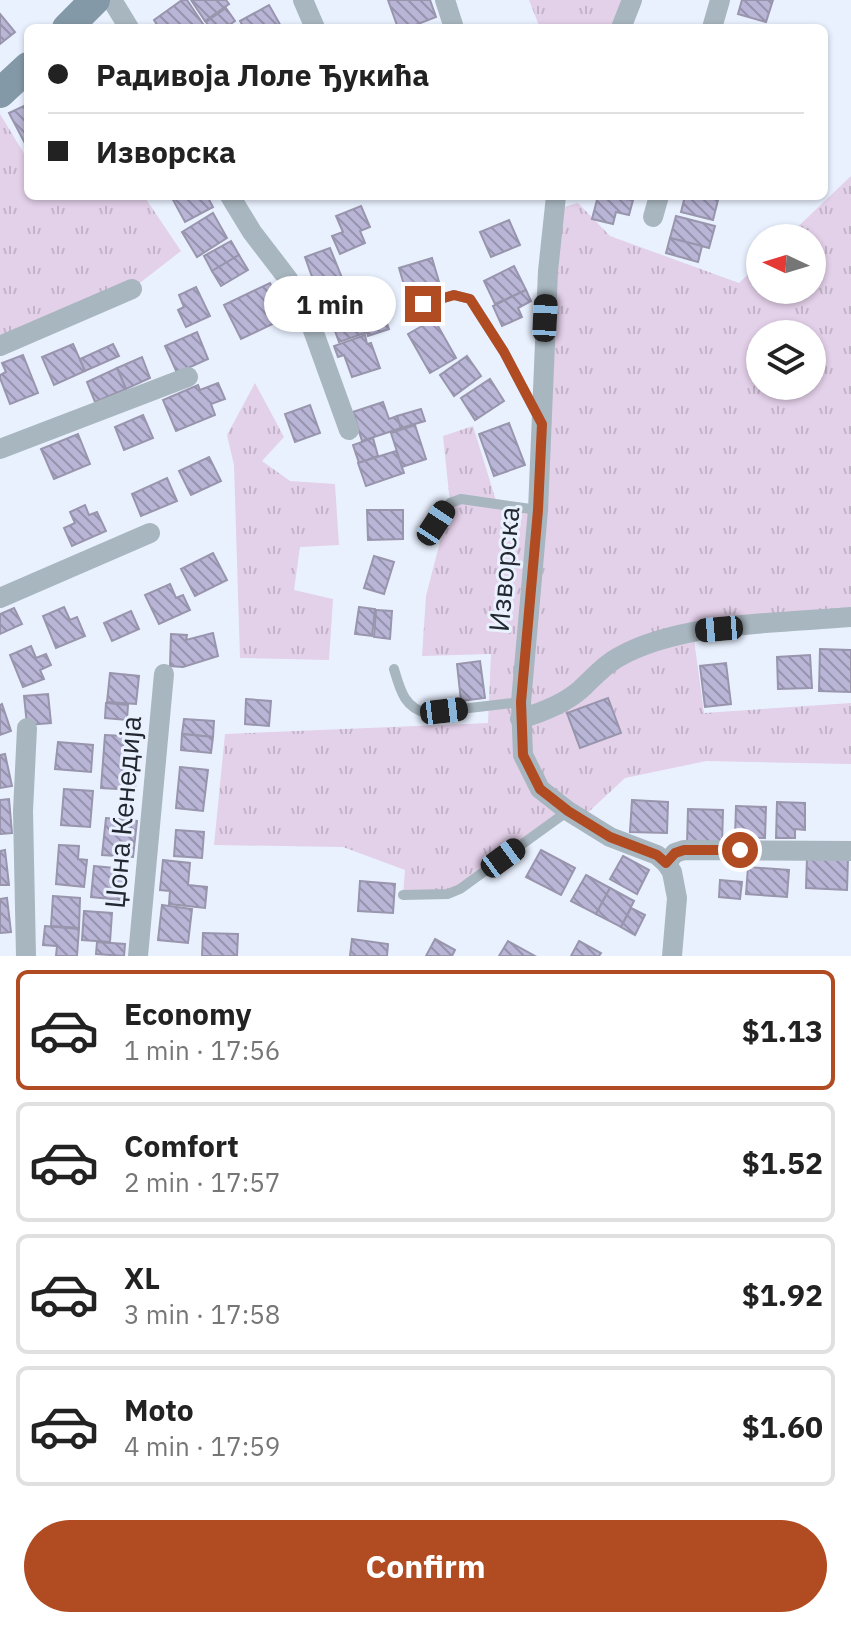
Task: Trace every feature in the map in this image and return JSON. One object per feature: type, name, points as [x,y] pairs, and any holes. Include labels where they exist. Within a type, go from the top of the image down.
[{"type":"street","points":[[71,24],[95,0]]},
{"type":"street","points":[[112,0],[127,24]]},
{"type":"street","points":[[303,0],[313,24]]},
{"type":"street","points":[[445,0],[453,24]]},
{"type":"street","points":[[623,24],[632,0]]},
{"type":"street","points":[[713,24],[720,0]]},
{"type":"street","points":[[0,93],[24,71]]},
{"type":"street","points":[[232,200],[305,308],[349,430]]},
{"type":"street","name":"Изворска","points":[[556,200],[548,271],[538,510],[520,711],[523,755],[540,789],[568,811],[610,837],[657,855],[666,863]]},
{"type":"street","points":[[653,217],[658,200]]},
{"type":"street","points":[[0,346],[132,289]]},
{"type":"street","points":[[0,449],[188,377]]},
{"type":"street","points":[[0,598],[150,533]]},
{"type":"street","points":[[520,711],[544,710],[578,692],[617,658],[693,631],[851,617]]},
{"type":"street","name":"Џона Кенедија","points":[[138,956],[164,674]]},
{"type":"street","points":[[26,956],[23,811],[27,728]]},
{"type":"street","points":[[672,956],[677,898],[672,872],[666,863],[675,853],[684,850],[851,851]]},
{"type":"lane","points":[[423,304],[454,295],[470,299],[504,352],[542,424]]},
{"type":"lane","points":[[436,523],[450,503],[461,499],[538,510]]},
{"type":"lane","points":[[394,669],[401,693],[417,711],[520,711]]},
{"type":"lane","points":[[403,895],[448,894],[460,889],[568,811]]},
{"type":"green space","points":[[529,0],[621,0],[627,12],[622,24],[538,24]]},
{"type":"green space","points":[[0,114],[24,153],[24,200],[147,200],[181,251],[132,289],[0,346]]},
{"type":"green space","points":[[851,176],[851,619],[693,632],[704,713],[851,703],[851,764],[706,761],[625,778],[581,819],[568,811],[460,889],[403,895],[405,870],[343,847],[214,845],[225,734],[488,723],[491,654],[422,656],[426,596],[450,503],[443,436],[473,426],[497,504],[538,509],[553,210],[578,203],[610,236],[739,283],[746,276],[746,304],[826,304],[826,224],[801,224]]},
{"type":"green space","points":[[255,383],[284,437],[262,461],[290,481],[335,484],[339,545],[300,547],[294,590],[333,599],[329,660],[240,658],[234,465],[227,435]]},
{"type":"building","points":[[182,0],[187,0],[203,24],[156,24],[154,20]]},
{"type":"building","points":[[191,0],[226,0],[229,4],[205,21]]},
{"type":"building","points":[[388,0],[430,0],[436,17],[418,24],[397,24]]},
{"type":"building","points":[[742,0],[773,0],[766,22],[738,14]]},
{"type":"building","points":[[269,5],[280,24],[242,24],[240,21]]},
{"type":"building","points":[[226,8],[235,21],[231,24],[206,22]]},
{"type":"building","points":[[0,14],[15,32],[0,44]]},
{"type":"building","points":[[24,106],[24,141],[9,113]]},
{"type":"building","points":[[173,200],[209,200],[213,207],[185,222]]},
{"type":"building","points":[[597,200],[633,200],[629,215],[616,212],[613,224],[592,219]]},
{"type":"building","points":[[684,200],[718,200],[713,220],[681,212]]},
{"type":"building","points":[[361,206],[370,227],[360,231],[365,243],[340,254],[332,236],[343,232],[336,216]]},
{"type":"building","points":[[213,213],[227,238],[197,257],[182,232]]},
{"type":"building","points":[[676,216],[715,226],[709,248],[670,238]]},
{"type":"building","points":[[509,220],[520,245],[491,257],[480,232]]},
{"type":"building","points":[[670,238],[702,246],[698,262],[666,253]]},
{"type":"building","points":[[231,241],[239,255],[212,271],[204,256]]},
{"type":"building","points":[[330,248],[342,278],[316,288],[305,257]]},
{"type":"building","points":[[239,255],[248,270],[221,286],[212,271]]},
{"type":"building","points":[[432,258],[442,292],[409,302],[399,268]]},
{"type":"building","points":[[514,266],[526,290],[495,304],[484,281]]},
{"type":"building","points":[[374,279],[377,290],[357,296],[354,285]]},
{"type":"building","points":[[270,283],[287,317],[241,339],[224,305]]},
{"type":"building","points":[[196,287],[210,316],[186,327],[178,310],[184,307],[179,295]]},
{"type":"building","points":[[526,290],[531,301],[518,308],[522,317],[502,326],[493,306]]},
{"type":"building","points":[[352,297],[365,333],[339,342],[326,306]]},
{"type":"building","points":[[384,315],[389,329],[368,336],[364,323]]},
{"type":"building","points":[[434,319],[456,358],[430,373],[408,334]]},
{"type":"building","points":[[197,332],[208,359],[177,373],[165,346]]},
{"type":"building","points":[[365,335],[380,368],[352,377],[344,355],[338,357],[334,346]]},
{"type":"building","points":[[73,344],[85,371],[54,385],[42,357]]},
{"type":"building","points":[[113,344],[119,356],[85,371],[80,359]]},
{"type":"building","points":[[23,355],[38,393],[10,404],[0,378],[6,372],[2,363]]},
{"type":"building","points":[[467,356],[481,376],[454,396],[440,375]]},
{"type":"building","points":[[142,357],[150,378],[126,389],[117,368]]},
{"type":"building","points":[[117,368],[126,389],[95,402],[87,382]]},
{"type":"building","points":[[490,379],[504,401],[475,420],[461,398]]},
{"type":"building","points":[[218,383],[225,399],[211,404],[215,415],[176,431],[163,400],[198,385],[200,390]]},
{"type":"building","points":[[383,402],[389,419],[397,416],[401,428],[362,441],[353,412]]},
{"type":"building","points":[[310,405],[320,433],[295,442],[285,414]]},
{"type":"building","points":[[421,409],[425,421],[401,428],[397,416]]},
{"type":"building","points":[[143,415],[153,438],[124,450],[115,427]]},
{"type":"building","points":[[509,423],[525,465],[494,476],[479,434]]},
{"type":"building","points":[[415,425],[426,459],[402,467],[391,433]]},
{"type":"building","points":[[78,434],[90,464],[54,479],[41,449]]},
{"type":"building","points":[[373,438],[378,456],[359,463],[353,445]]},
{"type":"building","points":[[396,451],[404,473],[366,486],[358,463]]},
{"type":"building","points":[[209,457],[221,481],[191,495],[179,471]]},
{"type":"building","points":[[167,478],[177,501],[141,516],[132,494]]},
{"type":"building","points":[[85,505],[89,515],[97,512],[106,531],[72,546],[64,528],[75,523],[70,512]]},
{"type":"building","points":[[367,510],[403,510],[403,539],[368,540]]},
{"type":"building","points":[[213,553],[227,580],[195,596],[181,569]]},
{"type":"building","points":[[374,556],[394,562],[384,594],[364,588]]},
{"type":"building","points":[[170,584],[176,598],[183,595],[190,610],[159,624],[145,595]]},
{"type":"building","points":[[64,607],[70,620],[77,617],[85,636],[56,648],[43,616]]},
{"type":"building","points":[[359,607],[375,609],[372,636],[355,634]]},
{"type":"building","points":[[14,608],[22,624],[0,634],[0,614]]},
{"type":"building","points":[[376,610],[392,611],[390,639],[374,637]]},
{"type":"building","points":[[131,611],[139,629],[112,641],[104,623]]},
{"type":"building","points":[[213,633],[218,656],[183,667],[170,666],[171,634],[187,635],[186,640]]},
{"type":"building","points":[[31,646],[36,658],[46,654],[51,665],[40,670],[44,679],[23,687],[10,655]]},
{"type":"building","points":[[820,649],[851,650],[851,692],[819,691]]},
{"type":"building","points":[[810,655],[812,688],[778,689],[777,657]]},
{"type":"building","points":[[480,661],[485,698],[461,701],[457,664]]},
{"type":"building","points":[[726,663],[731,704],[705,707],[700,666]]},
{"type":"building","points":[[110,673],[139,676],[136,704],[107,702]]},
{"type":"building","points":[[48,694],[51,723],[27,725],[24,696]]},
{"type":"building","points":[[608,698],[621,733],[580,748],[567,713]]},
{"type":"building","points":[[246,699],[271,701],[269,726],[245,724]]},
{"type":"building","points":[[106,703],[128,705],[127,720],[105,718]]},
{"type":"building","points":[[0,705],[11,731],[0,735]]},
{"type":"building","points":[[184,719],[214,721],[213,737],[182,734]]},
{"type":"building","points":[[182,734],[213,737],[211,753],[181,750]]},
{"type":"building","points":[[105,735],[124,736],[123,748],[137,749],[135,790],[101,788]]},
{"type":"building","points":[[58,742],[93,745],[91,772],[55,769]]},
{"type":"building","points":[[5,754],[12,786],[0,788],[0,755]]},
{"type":"building","points":[[180,767],[208,770],[203,811],[176,808]]},
{"type":"building","points":[[64,789],[93,791],[90,827],[61,825]]},
{"type":"building","points":[[9,799],[12,833],[0,834],[0,800]]},
{"type":"building","points":[[632,800],[668,802],[667,833],[630,832]]},
{"type":"building","points":[[777,802],[805,803],[805,830],[795,829],[795,838],[776,838]]},
{"type":"building","points":[[736,806],[766,807],[765,838],[735,837]]},
{"type":"building","points":[[688,809],[723,810],[722,845],[687,844]]},
{"type":"building","points":[[106,818],[137,821],[133,857],[102,855]]},
{"type":"building","points":[[176,830],[204,832],[202,858],[174,856]]},
{"type":"building","points":[[59,845],[79,846],[78,859],[87,860],[84,887],[56,884]]},
{"type":"building","points":[[5,850],[9,885],[0,885],[0,851]]},
{"type":"building","points":[[541,850],[575,868],[561,895],[526,877]]},
{"type":"building","points":[[623,856],[649,870],[637,894],[610,879]]},
{"type":"building","points":[[807,857],[848,858],[847,890],[806,888]]},
{"type":"building","points":[[163,860],[190,863],[188,885],[207,887],[205,908],[169,904],[170,891],[160,890]]},
{"type":"building","points":[[94,866],[124,869],[121,900],[91,897]]},
{"type":"building","points":[[748,867],[789,870],[787,897],[746,894]]},
{"type":"building","points":[[586,875],[610,888],[596,914],[571,901]]},
{"type":"building","points":[[720,880],[742,882],[740,899],[719,897]]},
{"type":"building","points":[[360,881],[395,884],[393,913],[358,911]]},
{"type":"building","points":[[610,888],[634,901],[621,927],[596,914]]},
{"type":"building","points":[[53,896],[80,898],[79,928],[51,926]]},
{"type":"building","points":[[7,898],[11,932],[0,933],[0,899]]},
{"type":"building","points":[[162,905],[192,909],[188,943],[158,940]]},
{"type":"building","points":[[631,908],[645,915],[635,935],[621,927]]},
{"type":"building","points":[[84,911],[112,913],[110,942],[82,940]]},
{"type":"building","points":[[45,926],[79,929],[77,956],[56,956],[57,946],[43,945]]},
{"type":"building","points":[[203,933],[238,934],[237,956],[202,956]]},
{"type":"building","points":[[352,939],[388,944],[387,956],[350,956]]},
{"type":"building","points":[[435,939],[455,950],[452,956],[426,956]]},
{"type":"building","points":[[508,941],[535,956],[499,956]]},
{"type":"building","points":[[579,941],[601,953],[599,956],[571,956]]},
{"type":"building","points":[[97,942],[125,944],[124,956],[96,954]]},
{"type":"route","points":[[423,304],[454,295],[470,299],[504,352],[542,424],[538,510],[521,702],[521,738],[529,772],[540,789],[568,811],[610,837],[657,855],[666,863],[675,853],[684,850],[740,850]]}]
